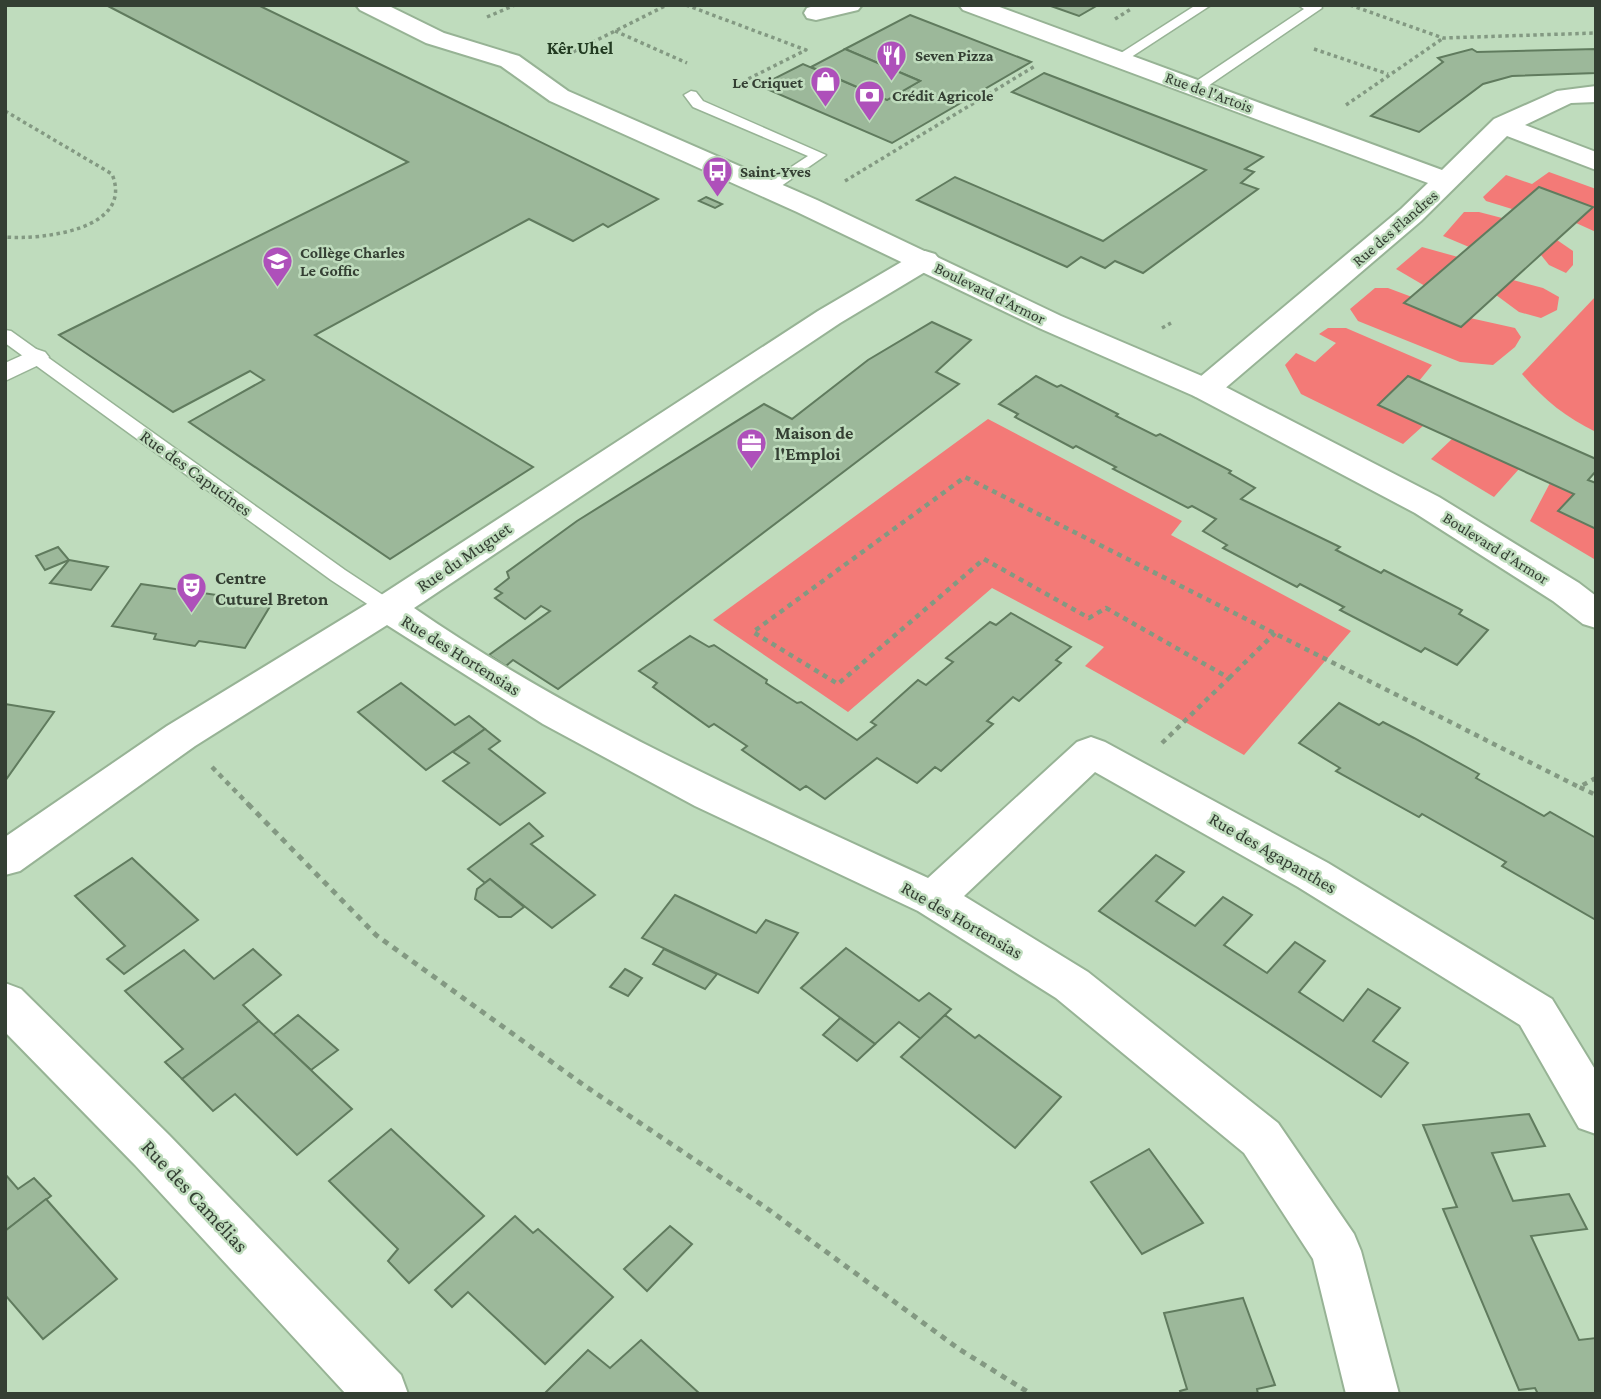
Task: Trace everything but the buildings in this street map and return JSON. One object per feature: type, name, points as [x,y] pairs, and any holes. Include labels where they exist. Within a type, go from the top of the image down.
[{"type":"street","name":"Boulevard d'Armor","points":[[368,5],[435,38],[510,61],[571,102],[769,188],[925,260],[1050,322],[1205,389],[1427,505],[1566,592],[1596,615]]},
{"type":"street","points":[[816,12],[850,5]]},
{"type":"street","name":"Rue de l'Artois","points":[[971,5],[1070,44],[1197,87],[1447,181]]},
{"type":"street","name":"Rue des Flandres","points":[[1205,389],[1411,215],[1503,125],[1566,96],[1596,94]]},
{"type":"street","points":[[1503,125],[1596,162]]},
{"type":"street","name":"Rue du Muguet","points":[[5,859],[181,736],[388,608],[829,317],[925,260]]},
{"type":"street","points":[[5,373],[36,357]]},
{"type":"street","name":"Rue des Hortensias","points":[[388,608],[425,634],[557,714],[709,795],[933,899],[1072,985],[1261,1138],[1336,1251],[1373,1394]]},
{"type":"street","name":"Rue des Agapanthes","points":[[933,899],[1091,752],[1313,875],[1536,1012],[1596,1113]]},
{"type":"street","name":"Rue des Camélias","points":[[5,1002],[152,1150],[382,1394]]},
{"type":"lane","points":[[1117,60],[1205,5]]},
{"type":"lane","points":[[1197,87],[1315,8],[1304,5]]},
{"type":"lane","points":[[691,95],[698,104],[819,155],[769,188]]},
{"type":"lane","name":"Rue des Capucines","points":[[5,335],[338,575],[388,608]]},
{"type":"path","points":[[524,72],[555,60],[667,5]]},
{"type":"path","points":[[686,5],[806,50],[739,85],[730,81]]},
{"type":"path","points":[[1350,5],[1443,38],[1596,33]]},
{"type":"path","points":[[615,31],[687,63]]},
{"type":"path","points":[[1276,36],[1389,74]]},
{"type":"path","points":[[1312,129],[1443,38]]},
{"type":"path","points":[[807,206],[1070,44]]},
{"type":"path","points":[[5,111],[112,174],[118,183],[117,198],[110,209],[77,229],[44,237],[5,237]]},
{"type":"path","points":[[1229,678],[1106,608],[1089,618],[984,559],[838,684],[753,632],[965,477],[1596,795]]},
{"type":"path","points":[[1130,774],[1275,634]]},
{"type":"path","points":[[181,736],[376,935],[584,1086],[765,1206],[959,1349],[1031,1394]]},
{"type":"path","points":[[1579,787],[1596,778]]},
{"type":"shaded area","points":[[1549,172],[1596,189],[1596,232],[1576,223],[1593,207],[1539,187],[1512,209],[1486,201],[1483,197],[1506,175],[1532,184]]},
{"type":"shaded area","points":[[1464,212],[1479,212],[1502,218],[1469,247],[1443,236]]},
{"type":"shaded area","points":[[1557,240],[1573,251],[1573,265],[1566,273],[1549,265],[1541,255]]},
{"type":"shaded area","points":[[1422,247],[1458,257],[1425,286],[1396,269]]},
{"type":"shaded area","points":[[1513,280],[1543,288],[1559,297],[1557,310],[1541,318],[1519,312],[1496,295]]},
{"type":"shaded area","points":[[1375,288],[1388,288],[1412,297],[1405,304],[1460,326],[1470,318],[1515,328],[1521,337],[1515,347],[1493,365],[1460,362],[1358,321],[1350,309]]},
{"type":"shaded area","points":[[1596,296],[1596,432],[1556,407],[1522,374]]},
{"type":"shaded area","points":[[1328,328],[1346,328],[1432,365],[1419,381],[1408,376],[1378,405],[1424,425],[1403,444],[1301,394],[1285,365],[1296,353],[1315,362],[1336,343],[1319,334]]},
{"type":"shaded area","points":[[988,419],[1182,521],[1171,535],[1351,631],[1244,755],[1085,666],[1104,647],[992,588],[848,712],[713,620]]},
{"type":"shaded area","points":[[1453,438],[1519,469],[1494,497],[1431,459]]},
{"type":"shaded area","points":[[1550,483],[1574,494],[1558,511],[1596,529],[1594,559],[1530,521]]},
{"type":"place","name":"Seven Pizza","points":[[892,82]]},
{"type":"place","name":"Le Criquet","points":[[826,109]]},
{"type":"place","name":"Crédit Agricole","points":[[869,122]]},
{"type":"place","name":"Saint-Yves","points":[[717,198]]},
{"type":"place","name":"Collège Charles Le Goffic","points":[[277,288]]},
{"type":"place","name":"Maison de l'Emploi","points":[[752,470]]},
{"type":"place","name":"Centre Cuturel Breton","points":[[192,615]]},
{"type":"district","name":"Kêr Uhel","points":[[580,48]]}]
